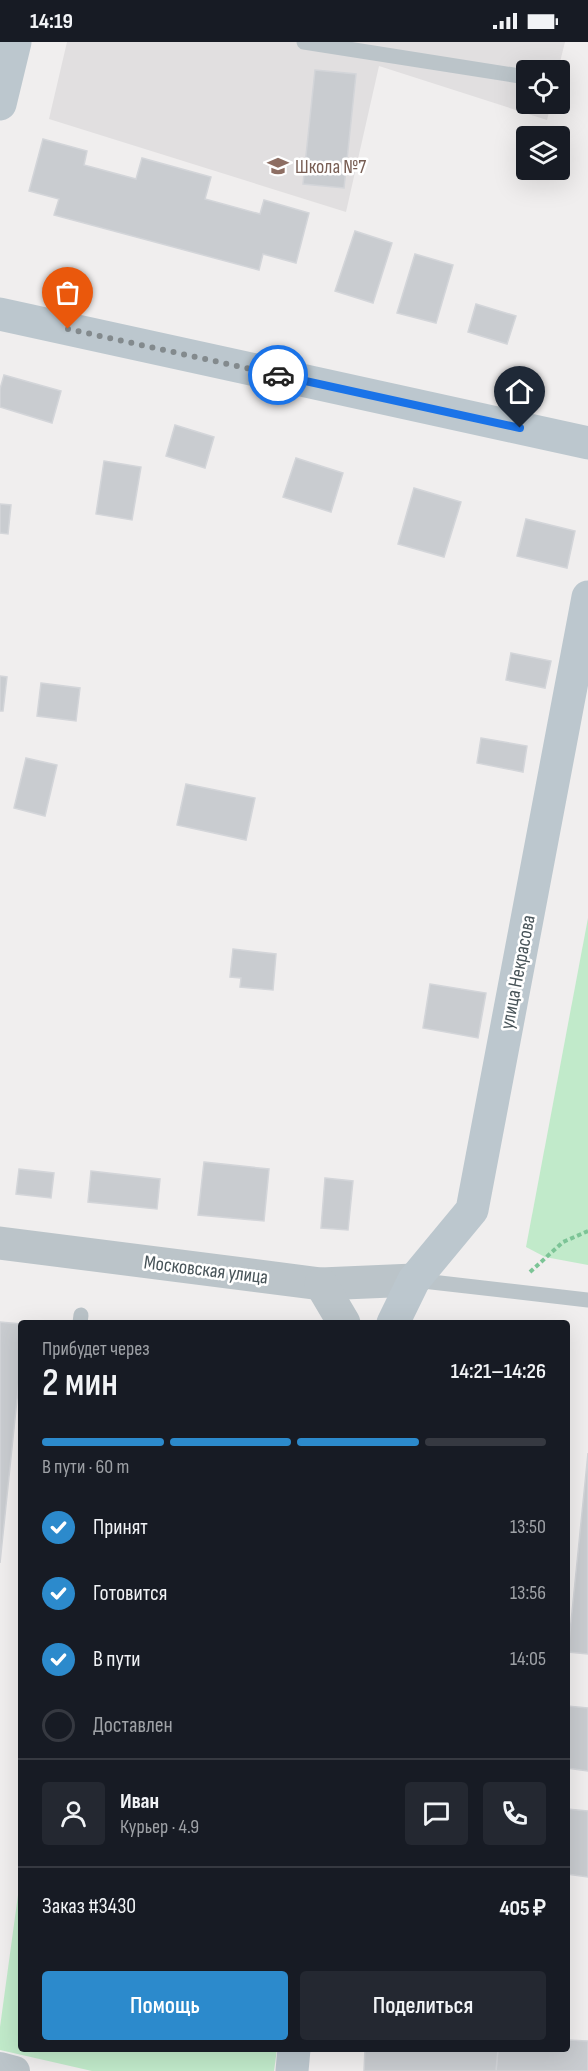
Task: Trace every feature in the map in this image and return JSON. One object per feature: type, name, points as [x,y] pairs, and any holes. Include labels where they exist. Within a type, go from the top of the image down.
[{"type":"main road","points":[[0,104],[15,42]]},
{"type":"main road","points":[[0,314],[588,443]]},
{"type":"main road","name":"улица Некрасова","points":[[394,1320],[414,1280],[472,1210],[588,597]]},
{"type":"main road","points":[[292,2071],[294,2052]]},
{"type":"street","name":"Московская улица","points":[[0,1243],[321,1284],[414,1280]]},
{"type":"street","points":[[321,1284],[342,1320]]},
{"type":"street","points":[[0,2067],[15,2071]]},
{"type":"lane","points":[[304,42],[516,75]]},
{"type":"lane","points":[[414,1280],[588,1300]]},
{"type":"path","points":[[510,1291],[563,1242],[588,1231]]},
{"type":"shaded area","name":"Школа №7","points":[[67,42],[565,42],[560,60],[516,60],[516,110],[379,66],[346,212],[49,119]]},
{"type":"shaded area","name":"Школа №7","points":[[528,114],[548,114],[547,120]]},
{"type":"green space","points":[[588,918],[588,1265],[545,1257],[526,1247]]},
{"type":"green space","points":[[18,1895],[18,2052],[277,2052],[274,2071],[92,2071],[0,2050],[0,2027]]},
{"type":"building","points":[[315,70],[356,74],[344,188],[303,184]]},
{"type":"building","name":"Школа №7","points":[[43,139],[87,151],[84,165],[136,179],[142,158],[211,177],[205,199],[260,214],[264,200],[309,213],[296,263],[263,254],[259,270],[54,215],[59,199],[29,191]]},
{"type":"building","points":[[355,231],[392,243],[373,303],[335,291]]},
{"type":"building","points":[[415,254],[453,265],[436,323],[397,313]]},
{"type":"building","points":[[476,304],[516,316],[507,344],[468,332]]},
{"type":"building","points":[[4,375],[61,391],[52,423],[0,407],[0,389]]},
{"type":"building","points":[[175,425],[214,437],[205,468],[166,456]]},
{"type":"building","points":[[296,458],[343,473],[331,512],[283,497]]},
{"type":"building","points":[[104,461],[141,467],[132,520],[96,514]]},
{"type":"building","points":[[414,488],[461,502],[444,557],[398,544]]},
{"type":"building","points":[[0,504],[11,505],[8,534],[0,533]]},
{"type":"building","points":[[526,519],[575,531],[567,568],[517,556]]},
{"type":"building","points":[[511,653],[551,661],[545,688],[506,680]]},
{"type":"building","points":[[0,676],[7,677],[3,711],[0,711]]},
{"type":"building","points":[[41,683],[80,688],[76,721],[37,716]]},
{"type":"building","points":[[481,738],[527,746],[523,772],[477,763]]},
{"type":"building","points":[[26,758],[57,765],[45,816],[14,808]]},
{"type":"building","points":[[186,784],[255,798],[246,840],[177,825]]},
{"type":"building","points":[[233,949],[276,954],[273,990],[240,987],[241,978],[230,977]]},
{"type":"building","points":[[430,984],[486,993],[478,1038],[423,1028]]},
{"type":"building","points":[[204,1162],[269,1169],[264,1221],[198,1215]]},
{"type":"building","points":[[19,1169],[54,1173],[51,1198],[16,1194]]},
{"type":"building","points":[[91,1171],[160,1179],[157,1209],[88,1202]]},
{"type":"building","points":[[325,1178],[353,1181],[348,1230],[321,1228]]},
{"type":"building","points":[[0,1322],[18,1324],[18,1390],[0,1563]]},
{"type":"building","points":[[588,1453],[588,1654],[570,1652],[570,1632]]},
{"type":"building","points":[[570,1706],[588,1708],[588,1771],[570,1768]]},
{"type":"building","points":[[570,1809],[588,1811],[588,1877],[570,1874]]},
{"type":"building","points":[[570,2040],[588,2041],[588,2071],[496,2071],[498,2052],[570,2052]]},
{"type":"building","points":[[365,2052],[498,2052],[496,2071],[364,2071]]},
{"type":"way so far","points":[[68,329],[278,375]]},
{"type":"place","name":"Школа №7","points":[[278,166]]},
{"type":"route","points":[[278,375],[520,428]]}]
